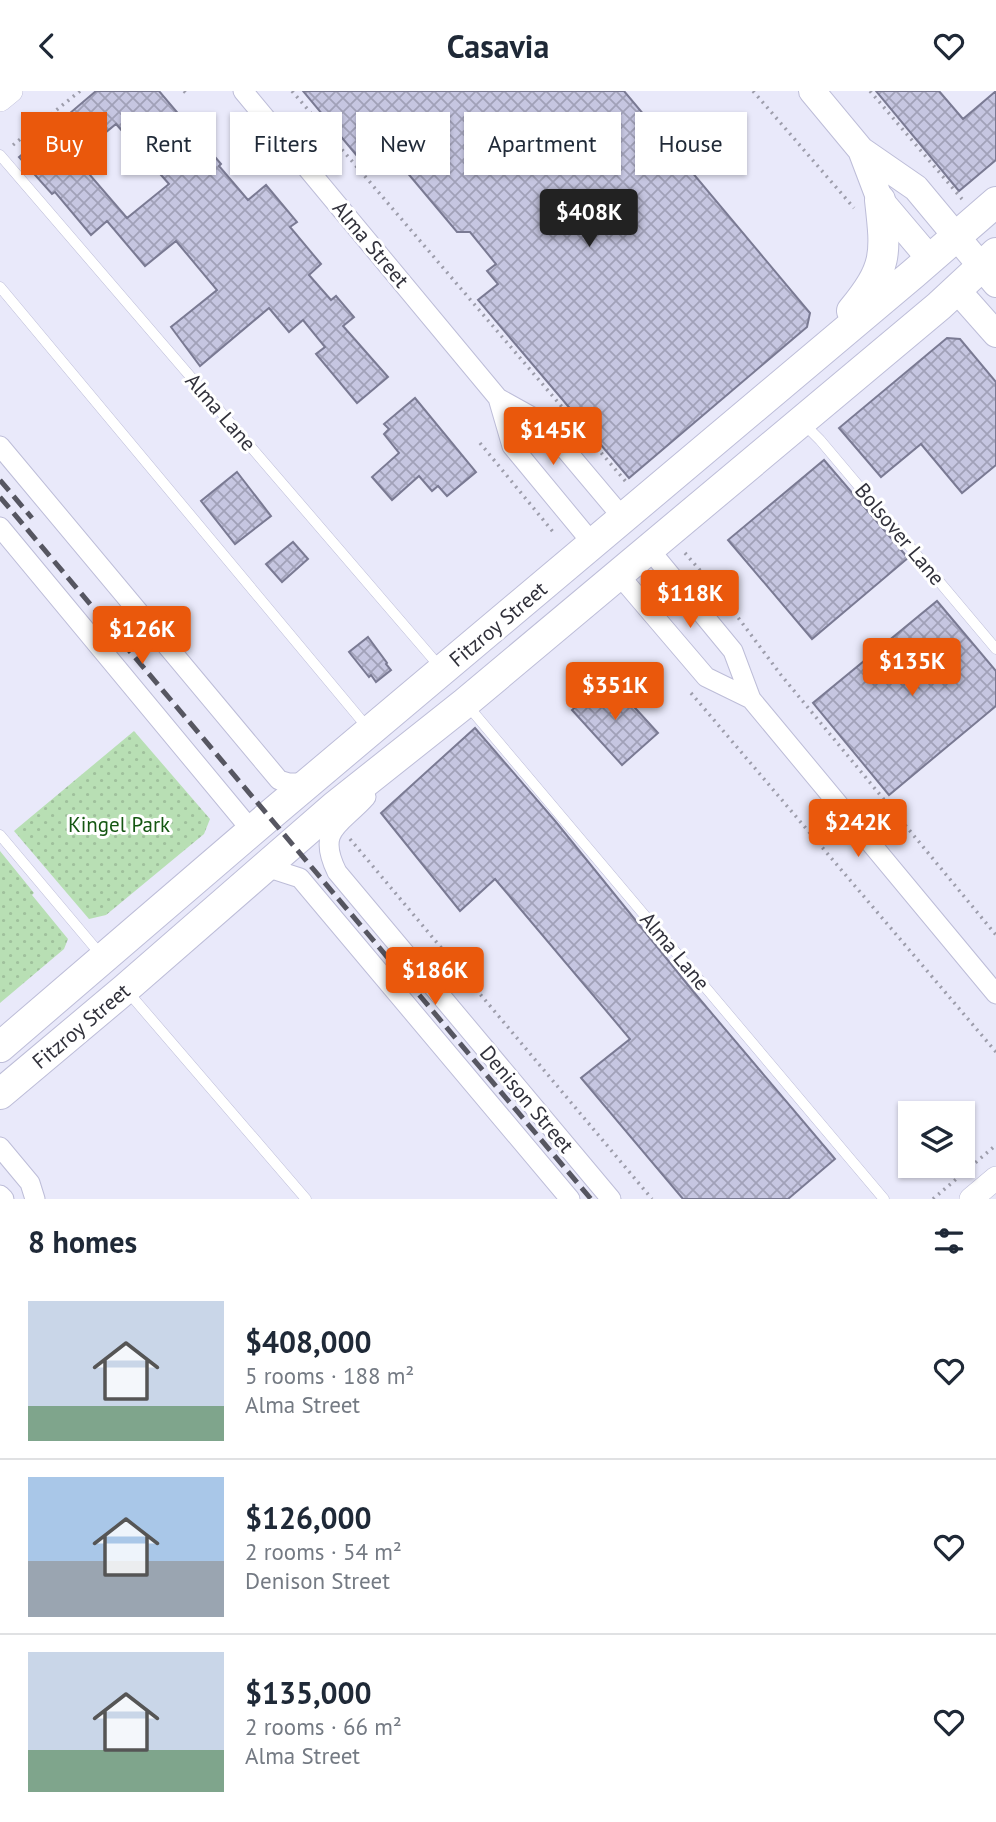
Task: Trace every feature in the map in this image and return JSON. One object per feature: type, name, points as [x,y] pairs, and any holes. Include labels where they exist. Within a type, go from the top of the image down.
[{"type":"main road","points":[[811,91],[861,150],[916,188],[956,236],[991,268]]},
{"type":"main road","points":[[817,354],[873,286],[883,262],[885,244],[868,204],[861,150]]},
{"type":"main road","name":"Fitzroy Street","points":[[0,1047],[996,202]]},
{"type":"main road","points":[[868,204],[930,260],[996,334]]},
{"type":"main road","name":"Fitzroy Street","points":[[0,1094],[265,867],[619,575],[957,290],[991,268]]},
{"type":"main road","name":"Alma Street","points":[[623,518],[649,549]]},
{"type":"main road","name":"Alma Street","points":[[593,544],[619,575]]},
{"type":"street","points":[[0,100],[11,91]]},
{"type":"street","name":"Alma Street","points":[[243,91],[499,399],[543,423],[623,518]]},
{"type":"street","name":"Alma Street","points":[[499,399],[512,446],[593,544]]},
{"type":"street","points":[[0,446],[279,780],[309,783]]},
{"type":"street","points":[[0,527],[252,831]]},
{"type":"street","name":"Alma Street","points":[[649,549],[733,651],[751,699],[996,994]]},
{"type":"street","name":"Alma Street","points":[[619,575],[706,677],[751,699]]},
{"type":"street","name":"Denison Street","points":[[419,739],[335,827],[328,842],[330,856],[348,888],[611,1199]]},
{"type":"street","name":"Denison Street","points":[[265,867],[300,878],[570,1199]]},
{"type":"street","points":[[0,1147],[30,1182],[36,1199]]},
{"type":"street","points":[[971,1199],[996,1178]]},
{"type":"lane","name":"Alma Lane","points":[[0,155],[442,670]]},
{"type":"lane","points":[[0,287],[370,731]]},
{"type":"lane","name":"Bolsover Lane","points":[[802,421],[996,649]]},
{"type":"lane","name":"Alma Lane","points":[[465,703],[884,1199]]},
{"type":"lane","points":[[0,835],[104,959]]},
{"type":"lane","points":[[125,989],[306,1199]]},
{"type":"path","points":[[0,155],[80,91]]},
{"type":"path","points":[[292,91],[628,484]]},
{"type":"path","points":[[753,91],[868,204]]},
{"type":"path","points":[[870,91],[966,204]]},
{"type":"path","points":[[480,443],[562,542]]},
{"type":"path","points":[[685,553],[719,592],[781,675],[996,935]]},
{"type":"path","points":[[690,692],[996,1052]]},
{"type":"path","points":[[349,838],[652,1199]]},
{"type":"path","points":[[933,1199],[996,1145]]},
{"type":"green space","name":"Kingel Park","points":[[134,731],[210,819],[204,834],[106,915],[89,919],[14,831]]},
{"type":"green space","name":"Kingel Park","points":[[0,851],[68,939],[64,949],[0,1003]]},
{"type":"building","points":[[96,91],[159,91],[177,112],[121,112],[121,130],[116,124],[107,131],[107,112],[71,112]]},
{"type":"building","points":[[303,91],[624,91],[642,112],[635,112],[635,175],[694,175],[810,313],[807,327],[629,478],[478,300],[498,284],[487,271],[496,264],[470,232],[457,232],[409,175],[450,175],[450,112],[356,112],[356,155],[342,138],[342,112],[320,112]]},
{"type":"building","points":[[876,91],[939,91],[963,119],[996,91],[996,160],[959,191]]},
{"type":"building","points":[[216,158],[221,164],[219,166],[248,200],[266,185],[297,222],[290,227],[321,264],[309,275],[331,300],[336,296],[354,317],[343,326],[388,377],[357,403],[316,354],[325,347],[303,320],[289,332],[269,308],[200,366],[171,327],[217,290],[176,241],[145,266],[107,221],[91,235],[55,192],[52,194],[35,175],[90,175],[127,218],[169,184],[161,175],[216,175]]},
{"type":"building","points":[[947,338],[960,339],[996,382],[996,465],[962,493],[921,444],[881,477],[839,428]]},
{"type":"building","points":[[415,398],[476,472],[447,496],[438,486],[432,491],[419,476],[392,500],[372,477],[399,453],[384,434],[389,429],[384,424]]},
{"type":"building","points":[[824,460],[908,558],[812,639],[728,540]]},
{"type":"building","points":[[237,472],[271,516],[235,544],[201,501]]},
{"type":"building","points":[[293,542],[308,559],[282,582],[266,564]]},
{"type":"building","points":[[937,601],[996,671],[996,706],[889,795],[813,703]]},
{"type":"building","points":[[368,637],[391,670],[376,682],[349,652]]},
{"type":"building","points":[[598,687],[616,687],[658,733],[622,765],[572,710]]},
{"type":"building","points":[[475,728],[835,1159],[788,1199],[683,1199],[581,1078],[630,1039],[495,879],[460,911],[381,813]]},
{"type":"railway","points":[[0,480],[32,518]]},
{"type":"railway","points":[[0,497],[591,1199]]}]
